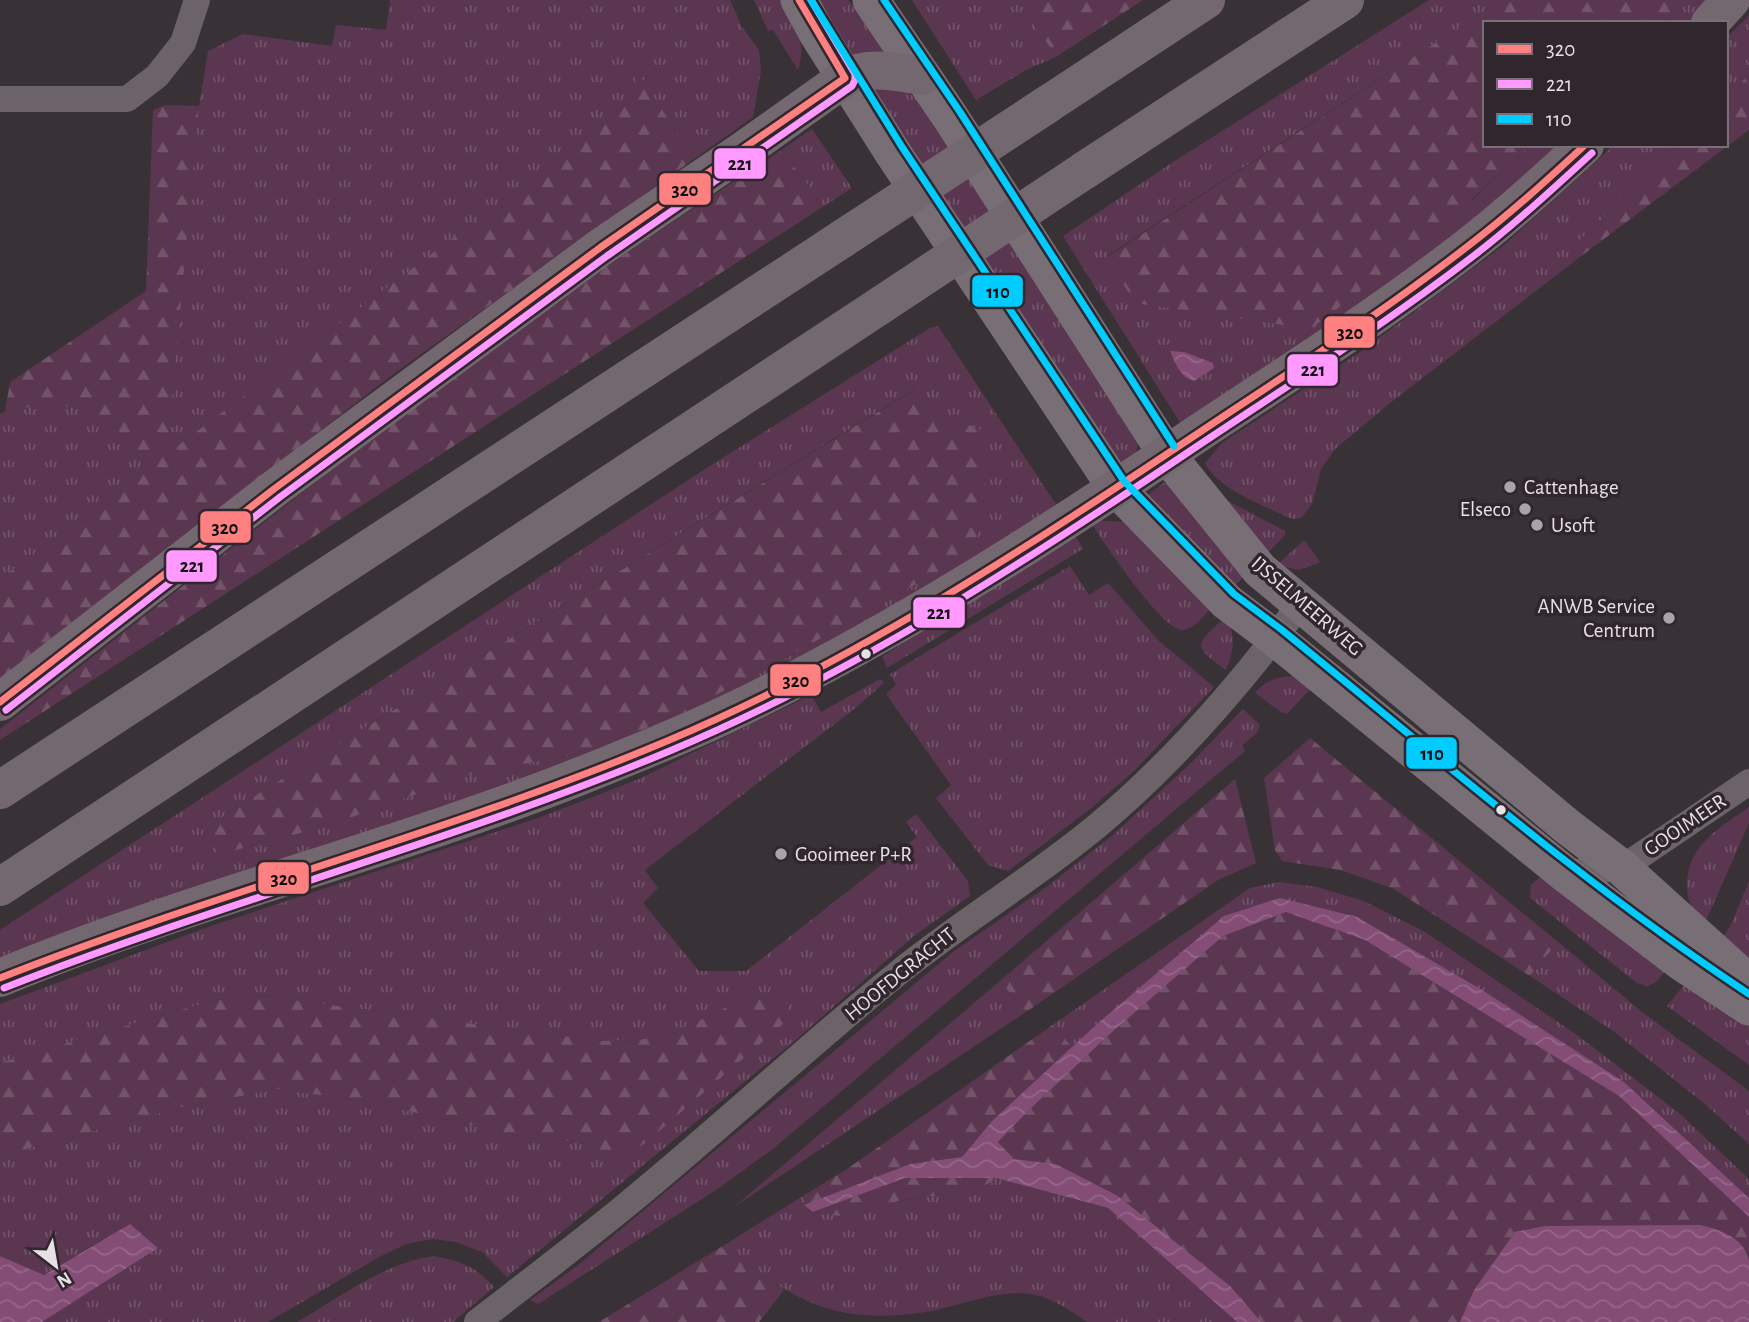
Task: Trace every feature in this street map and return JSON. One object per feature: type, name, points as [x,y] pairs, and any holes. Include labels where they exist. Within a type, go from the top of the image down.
[{"type":"highway","points":[[0,790],[1206,0]]},
{"type":"highway","points":[[0,887],[1345,0]]},
{"type":"highway","points":[[1712,21],[1731,0]]},
{"type":"highway","points":[[0,702],[274,489],[590,255],[845,78],[852,74],[881,70],[922,76]]},
{"type":"highway","points":[[0,978],[157,919],[580,776],[724,716],[904,621],[1167,455],[1362,325],[1472,244],[1583,147]]},
{"type":"main road","points":[[799,0],[845,78],[1116,488],[1227,602],[1564,873],[1681,962],[1749,1007]]},
{"type":"main road","name":"IJSSELMEERWEG","points":[[871,0],[1167,455],[1260,570],[1622,868],[1749,983]]},
{"type":"street","points":[[0,99],[127,99],[157,76],[183,43],[197,0]]},
{"type":"street","name":"HOOFDGRACHT","points":[[477,1322],[625,1206],[897,974],[1097,826],[1133,795],[1194,733],[1275,638],[1301,603]]},
{"type":"street","name":"GOOIMEER","points":[[1622,868],[1749,782]]},
{"type":"street","points":[[1564,873],[1622,868],[1618,913]]},
{"type":"green space","points":[[390,0],[730,0],[742,27],[759,50],[761,71],[753,117],[694,159],[637,72],[633,98],[593,132],[166,455],[199,106],[208,51],[243,34],[332,46],[336,25],[386,30]]},
{"type":"green space","points":[[754,0],[783,0],[800,42],[798,70],[773,30],[768,31]]},
{"type":"green space","points":[[812,0],[848,0],[880,35],[898,60],[846,60]]},
{"type":"green space","points":[[912,0],[1023,0],[1031,19],[1056,57],[1026,70],[976,100]]},
{"type":"green space","points":[[1023,0],[1143,0],[1056,57],[1031,19]]},
{"type":"green space","points":[[1429,0],[1501,0],[1107,256],[1472,200],[1529,147],[1567,147],[1510,197],[1184,429],[1063,236],[1170,164]]},
{"type":"green space","points":[[1501,0],[1682,0],[1663,21],[1483,21],[1483,147],[1529,147],[1423,240],[1310,329],[1135,303],[1107,257]]},
{"type":"green space","points":[[1682,0],[1722,0],[1703,21],[1663,21]]},
{"type":"green space","points":[[1749,16],[1749,74],[1728,97],[1728,36]]},
{"type":"green space","points":[[637,71],[694,159],[392,375],[0,679],[0,579],[147,469],[125,435],[78,408],[41,403],[10,413],[5,411],[10,382],[146,291],[153,110],[165,105],[199,106],[167,454],[593,132],[633,98]]},
{"type":"green space","points":[[1749,74],[1749,130],[1728,146],[1728,97]]},
{"type":"green space","points":[[870,87],[905,91],[927,104],[1138,443],[1136,454],[1116,462]]},
{"type":"green space","points":[[812,129],[852,188],[821,208],[802,176],[780,151]]},
{"type":"green space","points":[[1612,147],[1676,147],[1571,249],[1576,260],[1390,403],[1335,449],[1321,469],[1312,504],[1301,518],[1292,519],[1244,496],[1211,472],[1205,463],[1222,443],[1360,352],[1503,246]]},
{"type":"green space","points":[[1676,147],[1726,147],[1576,260],[1571,249]]},
{"type":"green space","points":[[780,151],[802,176],[821,208],[0,740],[0,729],[326,474],[575,287]]},
{"type":"green space","points":[[938,326],[1061,512],[699,718],[0,965],[0,930],[705,469],[930,328]],"holes":[[[916,388],[986,488],[974,551],[751,678],[600,750],[479,772],[327,826],[221,854],[209,842],[225,814]]]},
{"type":"green space","points":[[917,388],[941,421],[979,427],[986,488],[974,551],[751,678],[600,750],[479,772],[327,826],[221,854],[208,842],[225,814]]},
{"type":"green space","points":[[41,403],[78,408],[125,435],[147,469],[0,579],[0,414]]},
{"type":"green space","points":[[1163,483],[1167,483],[1248,573],[1230,590],[1147,496]]},
{"type":"green space","points":[[1211,492],[1285,531],[1285,535],[1263,558]]},
{"type":"green space","points":[[1089,520],[1125,522],[1215,604],[1191,627],[1182,630],[1173,626],[1147,600]]},
{"type":"green space","points":[[1071,529],[1083,549],[887,668],[882,657]]},
{"type":"green space","points":[[1304,540],[1320,562],[1299,570],[1277,565]]},
{"type":"green space","points":[[1070,566],[1089,595],[1108,583],[1158,640],[1214,687],[1134,771],[1090,809],[1008,871],[988,865],[936,798],[951,785],[886,694],[896,685],[890,674]]},
{"type":"green space","points":[[1226,616],[1233,643],[1226,670],[1206,655],[1201,644]]},
{"type":"green space","points":[[1293,676],[1315,684],[1287,714],[1255,693],[1272,680]]},
{"type":"green space","points":[[880,679],[884,683],[854,709],[645,870],[658,888],[643,903],[699,971],[746,971],[917,837],[906,822],[916,814],[968,881],[970,896],[914,936],[797,1039],[507,1277],[482,1252],[456,1242],[433,1239],[406,1244],[381,1256],[268,1322],[42,1322],[158,1248],[130,1224],[44,1275],[0,1256],[0,1156],[182,1107],[278,1089],[369,1102],[528,1138],[590,1143],[605,1159],[755,994],[672,1034],[638,1040],[602,1041],[248,994],[208,1002],[0,1063],[0,1004],[208,927],[541,817],[639,779],[811,695],[821,712]]},
{"type":"green space","points":[[1243,709],[1260,725],[1257,733],[1242,745],[1245,751],[774,1148],[719,1188],[538,1304],[530,1300],[577,1266],[953,952],[1049,885],[1113,835],[1192,762]]},
{"type":"green space","points":[[1310,738],[1558,942],[1530,976],[1392,888],[1340,870],[1282,861],[1275,850],[1264,778]]},
{"type":"green space","points":[[1235,779],[1256,863],[1218,880],[1026,1012],[1000,981]]},
{"type":"green space","points":[[1749,807],[1749,823],[1705,923],[1688,897],[1688,871],[1699,848],[1707,839]]},
{"type":"green space","points":[[1542,875],[1670,965],[1656,982],[1648,986],[1637,983],[1530,898],[1531,885]]},
{"type":"green space","points":[[1749,881],[1749,960],[1718,943],[1730,927]]},
{"type":"green space","points":[[1279,882],[1317,887],[1364,901],[1425,932],[1577,1035],[1679,1113],[1749,1179],[1749,1198],[1624,1082],[1357,917],[1097,1024],[1072,1048],[1054,1024],[1250,888]]},
{"type":"green space","points":[[1286,912],[1365,940],[1619,1096],[1749,1217],[1749,1260],[1747,1252],[1515,1232],[1474,1290],[1460,1322],[1261,1322],[1118,1196],[1056,1164],[1014,1159],[998,1142],[1111,1033],[1223,936]]},
{"type":"green space","points":[[1558,942],[1642,1012],[1749,1091],[1749,1144],[1706,1105],[1613,1031],[1530,976]]},
{"type":"green space","points":[[1689,979],[1749,1021],[1749,1065],[1667,1006]]},
{"type":"green space","points":[[1000,981],[1026,1012],[734,1207]]},
{"type":"green space","points":[[755,993],[783,994],[791,1017],[644,1144],[619,1159],[605,1159],[590,1143],[528,1138],[369,1102],[278,1089],[182,1107],[0,1156],[0,1063],[208,1002],[248,994],[602,1041],[638,1040],[672,1034]]},
{"type":"green space","points":[[1054,1024],[1072,1048],[992,1121],[962,1157],[910,1164],[808,1204],[803,1196],[847,1169]]},
{"type":"green space","points":[[905,1178],[996,1178],[985,1186],[898,1201],[842,1216],[816,1211]]},
{"type":"green space","points":[[996,1178],[1108,1208],[1237,1322],[1088,1322],[1063,1306],[1036,1295],[1023,1293],[996,1295],[910,1314],[853,1314],[825,1308],[793,1294],[721,1247],[803,1196],[808,1204],[805,1205],[818,1213],[955,1193],[985,1186]]},
{"type":"green space","points":[[721,1247],[784,1290],[759,1322],[599,1322]]},
{"type":"green space","points":[[435,1256],[468,1266],[494,1287],[453,1322],[297,1322],[381,1273],[417,1259]]},
{"type":"water","points":[[1170,351],[1184,352],[1213,363],[1214,368],[1194,381],[1185,377]]},
{"type":"water","points":[[1280,898],[1357,917],[1482,990],[1624,1082],[1749,1198],[1749,1217],[1619,1096],[1365,940],[1286,912],[1223,936],[1111,1033],[998,1142],[1014,1159],[1056,1164],[1118,1196],[1230,1286],[1261,1322],[1237,1322],[1108,1208],[996,1178],[905,1178],[813,1212],[804,1205],[910,1164],[962,1157],[992,1121],[1097,1024],[1224,916]]},
{"type":"water","points":[[130,1224],[158,1248],[42,1322],[0,1322],[0,1256],[44,1275]]},
{"type":"water","points":[[1700,1225],[1730,1236],[1746,1252],[1749,1260],[1749,1322],[1460,1322],[1474,1290],[1515,1232],[1545,1226]]},
{"type":"transit line","name":"320","points":[[0,702],[274,489],[601,247],[845,78],[799,0]]},
{"type":"transit line","name":"221","points":[[6,710],[280,497],[607,256],[852,86],[855,74],[811,0]]},
{"type":"transit line","name":"110","points":[[811,0],[902,147],[1124,481],[1234,594],[1569,864],[1749,994]]},
{"type":"transit line","name":"110","points":[[884,0],[960,112],[1174,446]]},
{"type":"transit line","name":"320","points":[[0,978],[166,917],[502,805],[585,774],[667,741],[806,675],[874,638],[1006,559],[1336,342],[1483,234],[1583,147]]},
{"type":"transit line","name":"221","points":[[4,988],[171,927],[423,843],[590,783],[672,750],[810,685],[877,649],[1008,570],[1339,352],[1476,254],[1592,153]]},
{"type":"place","name":"Cattenhage","points":[[1510,487]]},
{"type":"place","name":"Elseco","points":[[1525,509]]},
{"type":"place","name":"Usoft","points":[[1537,525]]},
{"type":"place","name":"ANWB Service Centrum","points":[[1669,618]]},
{"type":"place","name":"Gooimeer P+R","points":[[781,854]]}]
